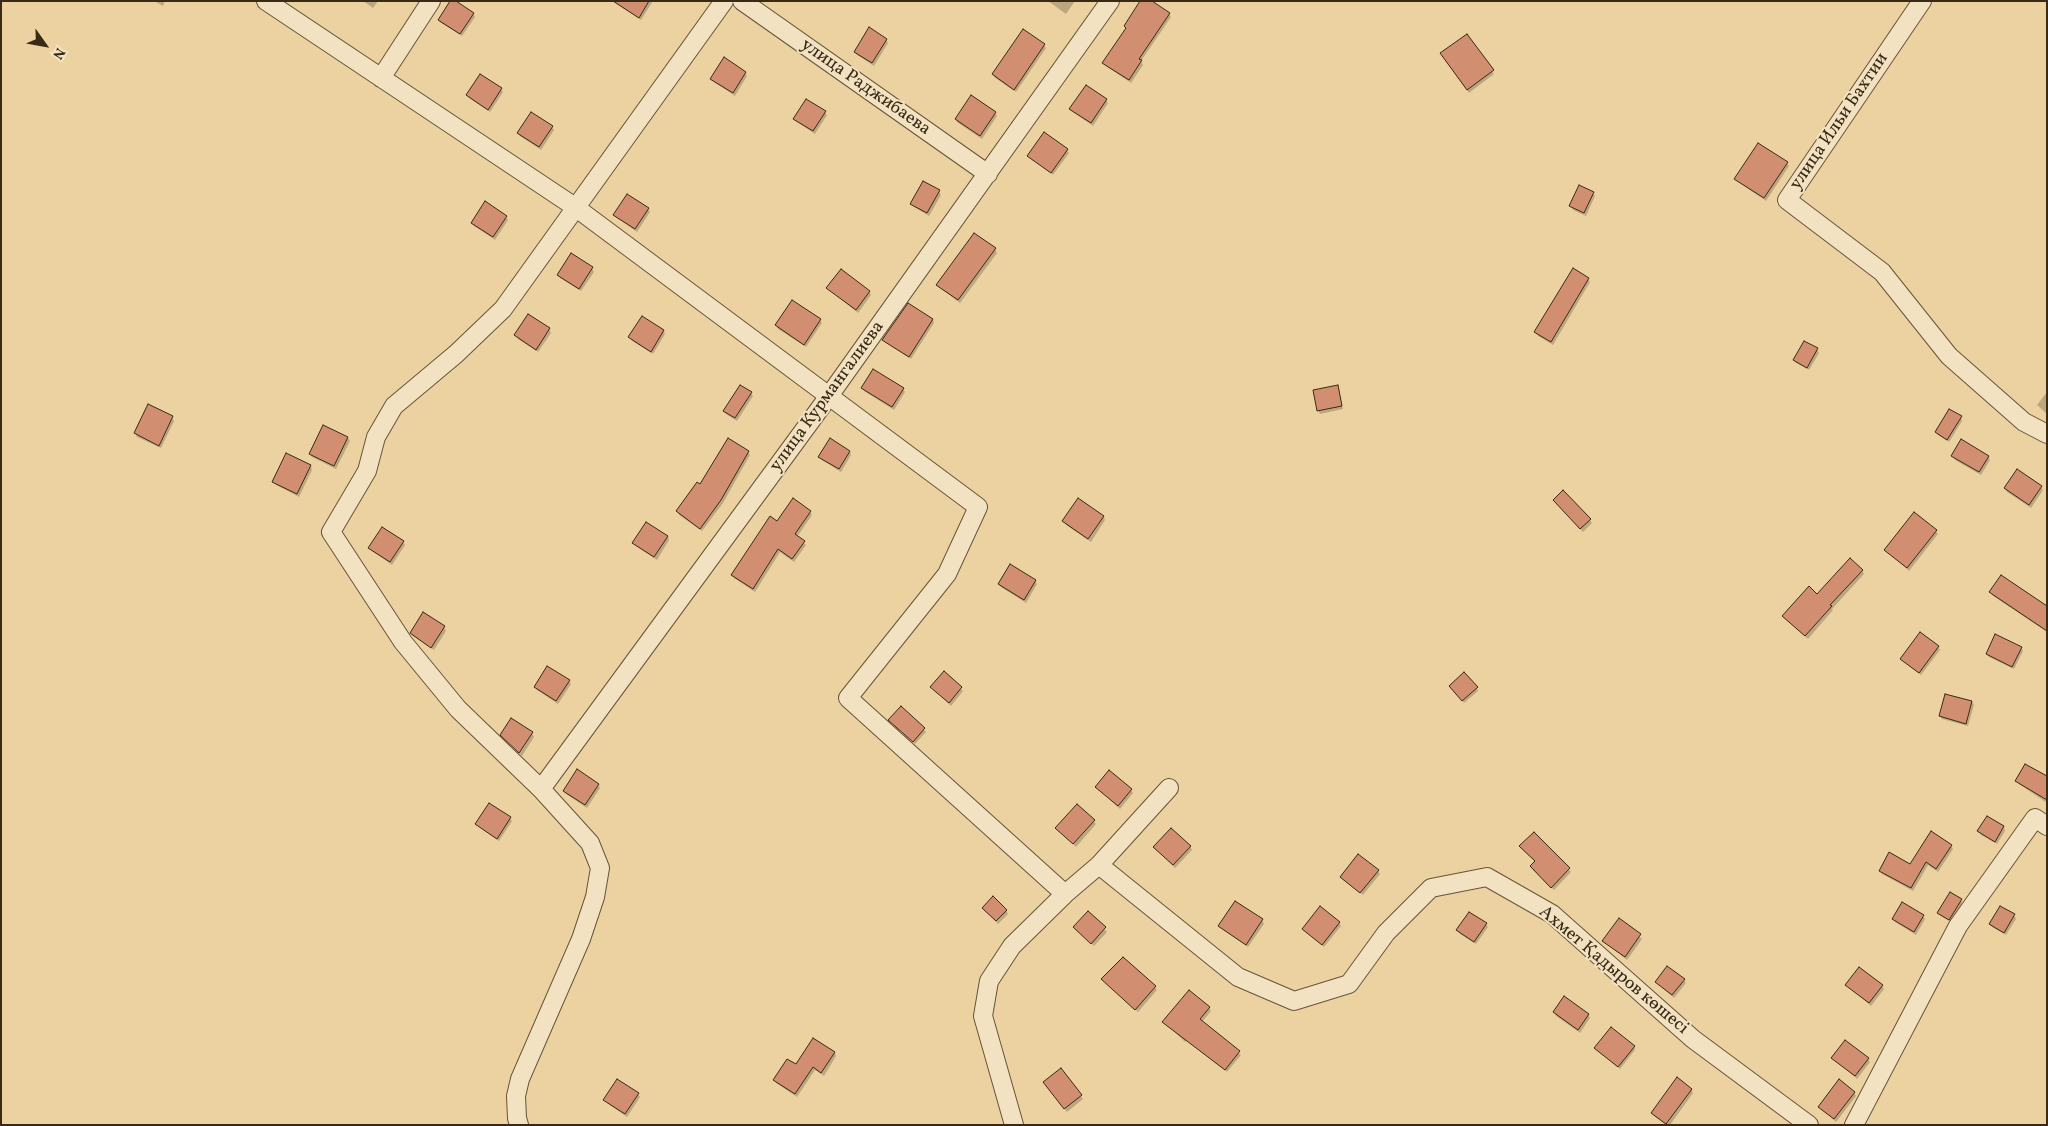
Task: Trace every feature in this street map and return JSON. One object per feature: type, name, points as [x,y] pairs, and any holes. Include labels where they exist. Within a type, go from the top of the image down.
[{"type":"street","points":[[266,1],[575,207],[978,507],[947,574],[848,698],[1065,894]]},
{"type":"street","points":[[381,78],[431,1]]},
{"type":"street","points":[[520,1125],[517,1118],[516,1096],[520,1079],[581,939],[594,897],[600,868],[590,843],[541,789],[458,710],[403,642],[331,532],[367,471],[376,436],[394,406],[456,354],[503,309],[724,1]]},
{"type":"street","name":"улица Раджибаева","points":[[742,1],[988,174]]},
{"type":"street","name":"улица Курмангалиева","points":[[541,789],[829,396],[1110,1]]},
{"type":"street","name":"улица Ильи Бахтии","points":[[1922,1],[1788,200],[1882,272],[1949,356],[2024,422],[2047,434]]},
{"type":"street","points":[[1014,1125],[983,1016],[988,981],[1012,946],[1065,894],[1099,865],[1169,788]]},
{"type":"street","points":[[1854,1125],[1958,926],[2041,822]]},
{"type":"street","name":"Ахмет Қадыров көшесі","points":[[1099,865],[1238,977],[1294,1001],[1349,984],[1386,933],[1431,888],[1487,877],[1552,914],[1692,1039],[1809,1125]]},
{"type":"building","points":[[450,1],[456,1],[474,13],[460,34],[438,20]]},
{"type":"building","points":[[613,1],[649,1],[639,18]]},
{"type":"building","points":[[1140,1],[1152,1],[1170,13],[1139,59],[1142,60],[1129,80],[1102,63],[1126,28],[1124,26]]},
{"type":"building","points":[[869,27],[887,39],[872,63],[854,52]]},
{"type":"building","points":[[1023,29],[1045,44],[1014,90],[992,74]]},
{"type":"building","points":[[1467,34],[1494,70],[1467,90],[1440,53]]},
{"type":"building","points":[[724,57],[746,72],[733,93],[710,79]]},
{"type":"building","points":[[480,74],[502,88],[488,110],[466,95]]},
{"type":"building","points":[[1086,85],[1107,99],[1091,123],[1069,109]]},
{"type":"building","points":[[971,95],[996,112],[980,136],[955,119]]},
{"type":"building","points":[[806,99],[826,111],[813,131],[793,119]]},
{"type":"building","points":[[531,112],[553,126],[539,147],[517,133]]},
{"type":"building","points":[[1044,132],[1068,149],[1051,173],[1027,156]]},
{"type":"building","points":[[1758,143],[1788,162],[1764,198],[1734,179]]},
{"type":"building","points":[[923,181],[940,190],[927,213],[910,204]]},
{"type":"building","points":[[1579,185],[1594,192],[1584,213],[1569,206]]},
{"type":"building","points":[[627,194],[649,208],[635,229],[613,215]]},
{"type":"building","points":[[485,201],[507,216],[493,237],[471,223]]},
{"type":"building","points":[[974,233],[996,248],[958,300],[936,285]]},
{"type":"building","points":[[571,253],[593,267],[579,289],[557,275]]},
{"type":"building","points":[[1573,268],[1589,278],[1551,342],[1534,332]]},
{"type":"building","points":[[841,269],[870,291],[856,310],[826,288]]},
{"type":"building","points":[[792,300],[821,319],[804,345],[775,325]]},
{"type":"building","points":[[908,303],[933,319],[909,357],[882,340]]},
{"type":"building","points":[[528,314],[550,328],[536,350],[514,335]]},
{"type":"building","points":[[642,316],[664,330],[651,352],[628,337]]},
{"type":"building","points":[[1804,341],[1818,348],[1807,368],[1793,360]]},
{"type":"building","points":[[873,369],[904,388],[892,407],[861,388]]},
{"type":"building","points":[[740,385],[752,392],[735,418],[723,411]]},
{"type":"building","points":[[1338,385],[1342,406],[1317,411],[1313,390]]},
{"type":"building","points":[[148,404],[173,416],[159,446],[134,433]]},
{"type":"building","points":[[1949,409],[1962,416],[1947,440],[1935,432]]},
{"type":"building","points":[[323,425],[348,437],[334,466],[309,454]]},
{"type":"building","points":[[728,438],[749,451],[721,500],[700,529],[676,511],[697,482],[700,484]]},
{"type":"building","points":[[830,438],[850,451],[839,469],[818,457]]},
{"type":"building","points":[[1961,439],[1989,456],[1979,472],[1951,456]]},
{"type":"building","points":[[286,453],[311,465],[297,494],[272,482]]},
{"type":"building","points":[[2017,469],[2042,486],[2029,505],[2004,488]]},
{"type":"building","points":[[1563,490],[1591,519],[1580,529],[1553,500]]},
{"type":"building","points":[[793,498],[811,511],[795,534],[805,541],[792,559],[778,549],[753,589],[731,575],[770,516],[777,521]]},
{"type":"building","points":[[1078,498],[1104,516],[1088,539],[1062,521]]},
{"type":"building","points":[[1914,512],[1937,530],[1907,568],[1884,550]]},
{"type":"building","points":[[646,522],[668,536],[654,557],[632,543]]},
{"type":"building","points":[[382,527],[404,541],[390,562],[368,548]]},
{"type":"building","points":[[1850,558],[1863,570],[1830,605],[1832,606],[1805,636],[1782,616],[1809,586],[1817,594]]},
{"type":"building","points":[[1010,564],[1036,580],[1024,600],[998,584]]},
{"type":"building","points":[[2001,575],[2047,606],[2047,631],[1989,592]]},
{"type":"building","points":[[423,612],[445,626],[431,648],[410,633]]},
{"type":"building","points":[[1920,632],[1939,646],[1919,673],[1900,659]]},
{"type":"building","points":[[1995,634],[2022,647],[2012,667],[1986,654]]},
{"type":"building","points":[[547,666],[570,680],[556,701],[534,687]]},
{"type":"building","points":[[944,671],[962,687],[949,703],[930,687]]},
{"type":"building","points":[[1464,672],[1478,687],[1462,701],[1449,686]]},
{"type":"building","points":[[1945,694],[1972,701],[1966,724],[1939,716]]},
{"type":"building","points":[[901,706],[925,728],[913,742],[888,720]]},
{"type":"building","points":[[511,718],[533,732],[519,753],[500,735]]},
{"type":"building","points":[[2025,764],[2047,776],[2047,800],[2015,781]]},
{"type":"building","points":[[577,769],[599,784],[585,805],[563,791]]},
{"type":"building","points":[[1109,770],[1132,789],[1118,806],[1095,787]]},
{"type":"building","points":[[489,803],[511,817],[497,839],[475,824]]},
{"type":"building","points":[[1077,804],[1095,820],[1073,844],[1055,828]]},
{"type":"building","points":[[1987,816],[2004,826],[1995,842],[1977,831]]},
{"type":"building","points":[[1171,828],[1191,846],[1173,865],[1153,847]]},
{"type":"building","points":[[1931,831],[1952,845],[1936,869],[1926,862],[1911,888],[1879,871],[1889,852],[1910,864]]},
{"type":"building","points":[[1534,832],[1570,868],[1551,888],[1530,866],[1535,861],[1519,846]]},
{"type":"building","points":[[1358,854],[1379,870],[1360,893],[1340,877]]},
{"type":"building","points":[[1950,892],[1962,899],[1949,920],[1937,913]]},
{"type":"building","points":[[993,896],[1007,910],[996,921],[982,908]]},
{"type":"building","points":[[1235,901],[1263,919],[1246,945],[1218,926]]},
{"type":"building","points":[[1902,902],[1924,915],[1914,932],[1892,919]]},
{"type":"building","points":[[1320,906],[1340,922],[1322,945],[1302,929]]},
{"type":"building","points":[[2000,906],[2015,914],[2004,933],[1989,924]]},
{"type":"building","points":[[1088,911],[1106,927],[1091,944],[1073,927]]},
{"type":"building","points":[[1469,912],[1487,923],[1474,942],[1456,930]]},
{"type":"building","points":[[1619,918],[1641,934],[1625,957],[1602,941]]},
{"type":"building","points":[[1123,957],[1156,986],[1135,1010],[1101,979]]},
{"type":"building","points":[[1667,966],[1685,979],[1672,995],[1655,982]]},
{"type":"building","points":[[1859,967],[1883,985],[1869,1003],[1845,985]]},
{"type":"building","points":[[1189,990],[1210,1007],[1200,1019],[1240,1051],[1225,1070],[1162,1022]]},
{"type":"building","points":[[1564,996],[1589,1014],[1578,1030],[1553,1012]]},
{"type":"building","points":[[1611,1027],[1635,1046],[1618,1067],[1594,1048]]},
{"type":"building","points":[[813,1038],[835,1052],[821,1073],[813,1067],[795,1094],[773,1080],[787,1059],[796,1064]]},
{"type":"building","points":[[1845,1040],[1869,1058],[1855,1076],[1831,1058]]},
{"type":"building","points":[[1061,1068],[1082,1095],[1064,1109],[1043,1082]]},
{"type":"building","points":[[1677,1077],[1692,1089],[1666,1124],[1651,1113]]},
{"type":"building","points":[[617,1079],[639,1093],[625,1114],[603,1100]]},
{"type":"building","points":[[1839,1079],[1855,1092],[1834,1119],[1818,1107]]}]
